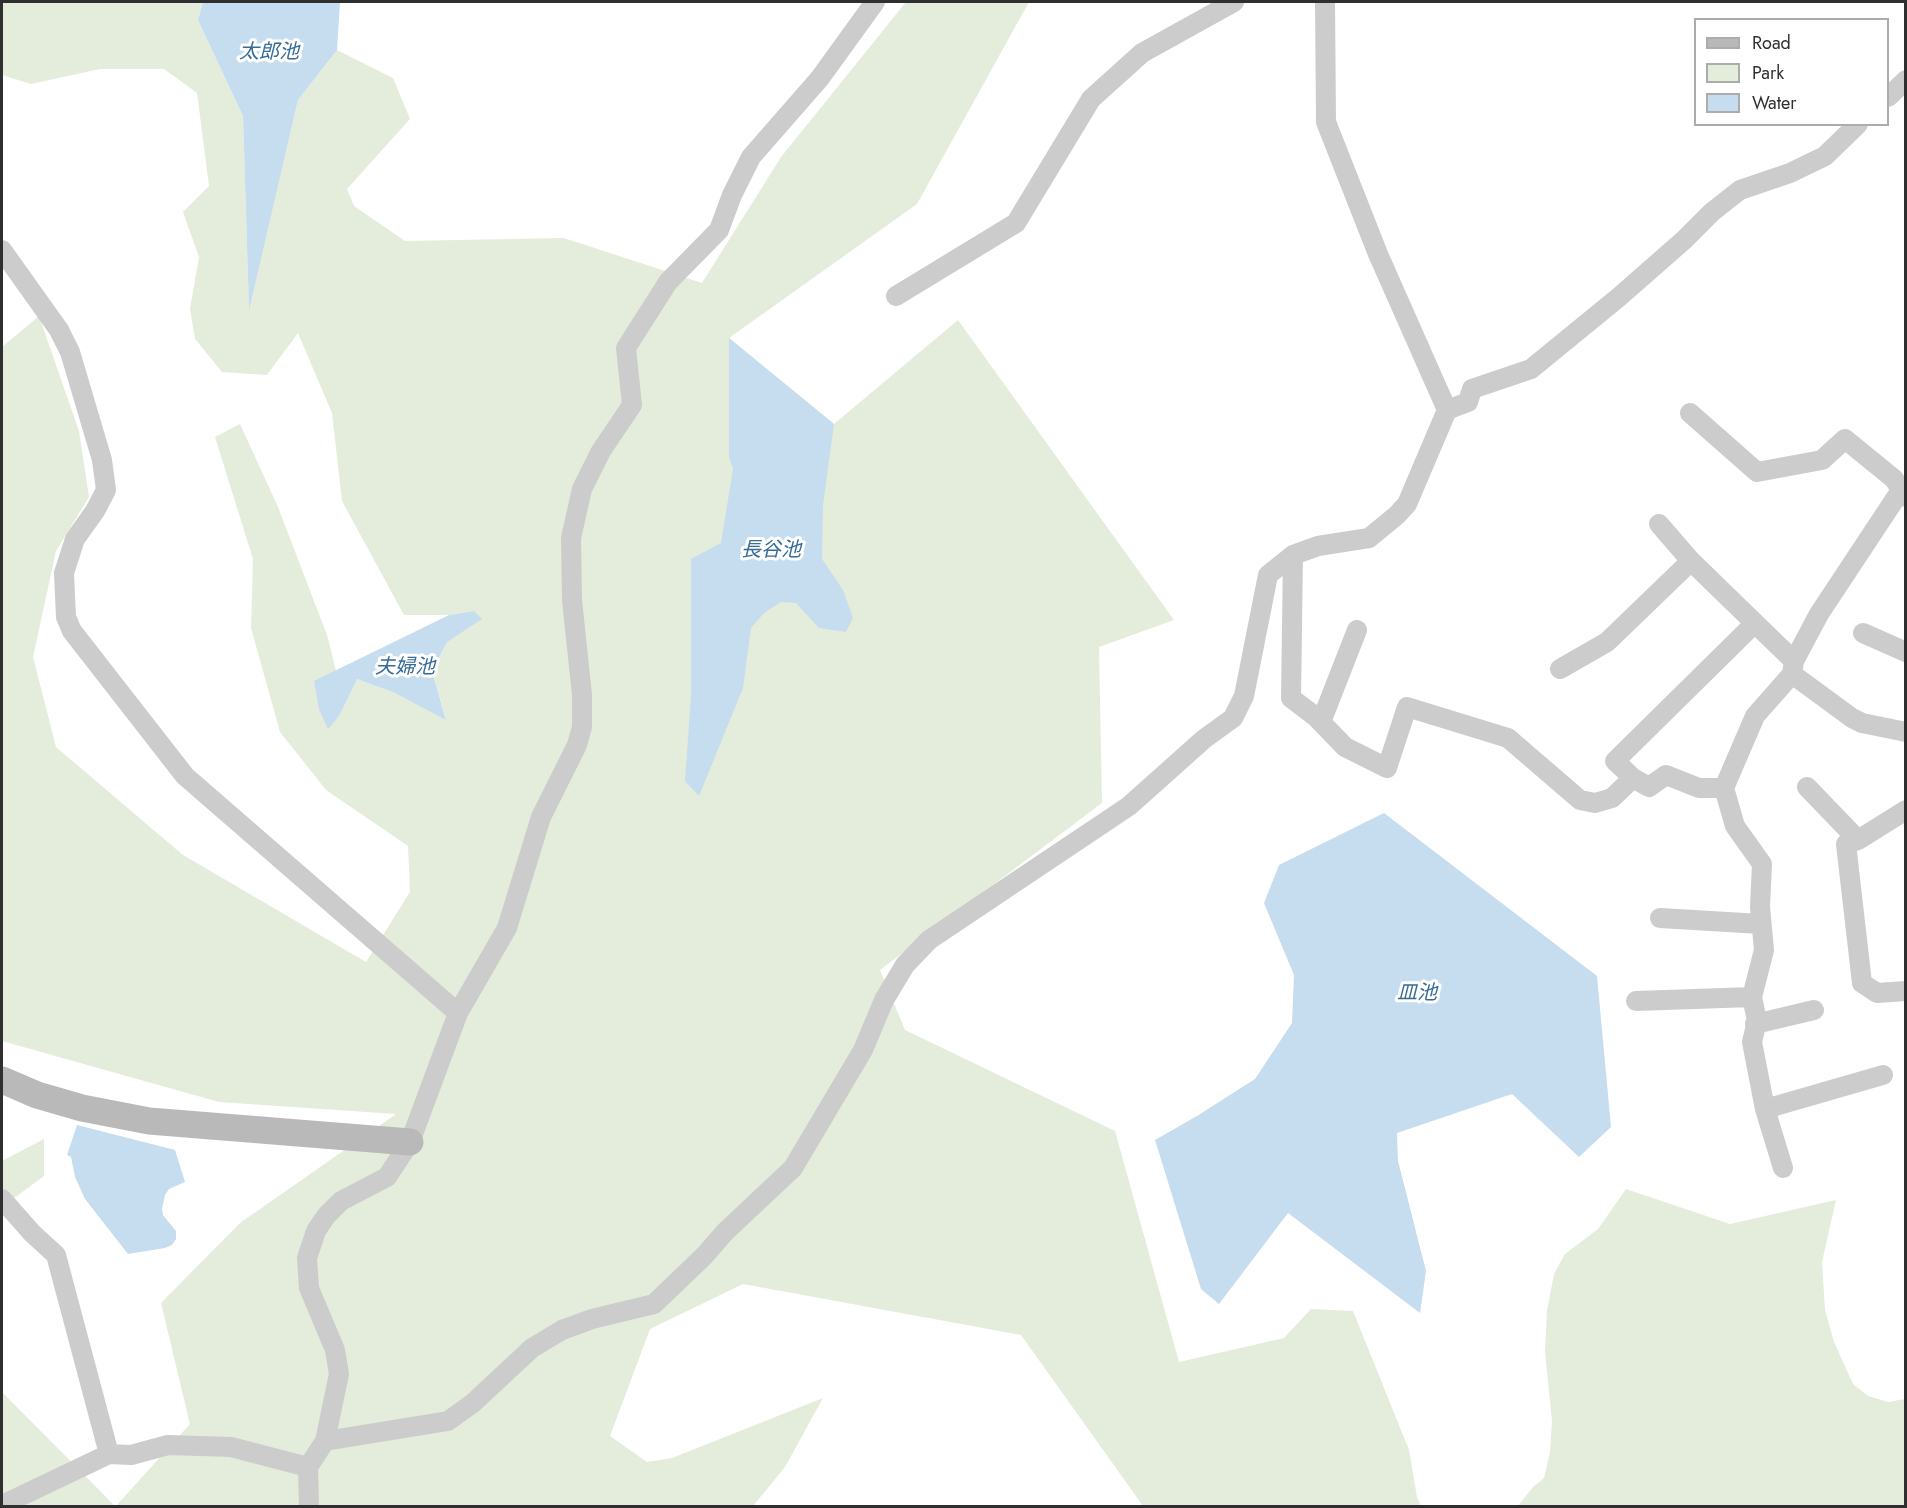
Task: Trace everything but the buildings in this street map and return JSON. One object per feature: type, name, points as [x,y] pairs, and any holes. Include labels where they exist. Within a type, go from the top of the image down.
[{"type":"street","points":[[309,1506],[308,1467],[325,1441],[339,1374],[336,1350],[309,1288],[307,1258],[316,1231],[326,1216],[341,1201],[387,1177],[410,1142],[458,1013],[507,928],[541,817],[577,745],[582,727],[582,695],[572,600],[571,538],[582,489],[601,451],[632,405],[626,348],[668,282],[719,230],[732,195],[751,157],[820,78],[875,2]]},
{"type":"street","points":[[896,296],[1016,223],[1091,99],[1142,52],[1234,2]]},
{"type":"street","points":[[1325,2],[1326,123],[1378,254],[1447,411]]},
{"type":"street","points":[[1889,95],[1905,80]]},
{"type":"street","points":[[325,1441],[448,1421],[473,1403],[532,1348],[562,1330],[592,1319],[654,1304],[705,1255],[725,1232],[793,1168],[863,1050],[904,965],[929,940],[1129,806],[1204,740],[1233,718],[1244,696],[1268,575],[1293,555],[1318,546],[1369,538],[1407,504],[1447,411],[1468,402],[1472,389],[1531,369],[1619,297],[1712,212],[1740,190],[1790,173],[1825,156],[1856,126]]},
{"type":"street","points":[[2,250],[59,330],[70,352],[102,460],[106,490],[95,511],[75,539],[64,573],[66,617],[72,631],[185,776],[458,1013]]},
{"type":"street","points":[[1690,413],[1757,472],[1822,460],[1845,439],[1894,479],[1904,491],[1819,614],[1793,668],[1755,716],[1724,788],[1735,826],[1762,864],[1760,907],[1764,950],[1752,998],[1757,1021],[1752,1042],[1765,1109],[1783,1168]]},
{"type":"street","points":[[1659,524],[1793,668],[1852,718],[1862,723],[1903,727]]},
{"type":"street","points":[[1293,555],[1291,698],[1321,722],[1345,747],[1387,768],[1407,707],[1508,738],[1580,800],[1596,803],[1612,798],[1633,778]]},
{"type":"street","points":[[1560,669],[1607,642],[1691,561]]},
{"type":"street","points":[[1724,788],[1699,788],[1666,775],[1649,787],[1633,778],[1615,761],[1754,624]]},
{"type":"street","points":[[1321,722],[1357,630]]},
{"type":"street","points":[[1863,633],[1905,652]]},
{"type":"street","points":[[1807,787],[1858,840]]},
{"type":"street","points":[[1905,810],[1858,840],[1846,844],[1862,983],[1877,993],[1905,991]]},
{"type":"street","points":[[1660,918],[1761,924]]},
{"type":"street","points":[[1636,1001],[1752,998]]},
{"type":"street","points":[[1755,1024],[1814,1010]]},
{"type":"street","points":[[1765,1109],[1883,1075]]},
{"type":"street","points":[[2,1080],[37,1095],[149,1121],[410,1142]]},
{"type":"street","points":[[2,1199],[32,1233],[56,1255],[108,1454]]},
{"type":"street","points":[[2,1505],[108,1454],[131,1455],[168,1445],[231,1447],[308,1467]]},
{"type":"green space","points":[[2,2],[203,2],[198,20],[243,116],[249,307],[298,100],[337,50],[393,78],[410,119],[347,189],[354,206],[405,241],[564,238],[702,283],[781,157],[906,2],[1029,2],[917,204],[729,338],[834,424],[958,320],[1174,620],[1099,647],[1102,803],[880,970],[905,1030],[1115,1131],[1179,1362],[1284,1338],[1311,1309],[1353,1311],[1409,1450],[1417,1497],[1421,1506],[1143,1506],[1021,1335],[743,1284],[650,1329],[610,1436],[647,1462],[672,1458],[823,1398],[785,1467],[753,1506],[116,1506],[190,1424],[161,1303],[240,1223],[396,1114],[219,1102],[2,1041],[2,347],[39,316],[79,431],[89,497],[56,551],[33,657],[56,747],[183,855],[366,962],[410,892],[408,846],[326,790],[280,732],[251,628],[253,559],[215,437],[240,424],[278,507],[327,635],[336,671],[314,682],[347,695],[357,679],[395,693],[446,719],[432,671],[447,642],[474,611],[449,615],[404,615],[342,501],[332,413],[298,333],[267,375],[222,372],[195,339],[190,309],[199,257],[183,212],[209,186],[197,93],[164,69],[100,69],[31,84],[2,75]]},
{"type":"green space","points":[[44,1139],[44,1176],[2,1207],[2,1161]]},
{"type":"green space","points":[[1626,1189],[1730,1224],[1836,1200],[1822,1262],[1825,1310],[1834,1342],[1853,1384],[1868,1396],[1888,1402],[1905,1399],[1905,1506],[1518,1506],[1533,1487],[1544,1478],[1550,1452],[1552,1421],[1545,1352],[1547,1311],[1554,1274],[1565,1254],[1598,1229]]},
{"type":"green space","points":[[2,1392],[115,1506],[2,1506]]},
{"type":"water","name":"太郎池","points":[[203,2],[340,2],[337,50],[298,100],[249,310],[243,116],[198,20]]},
{"type":"water","name":"長谷池","points":[[729,338],[834,424],[823,505],[822,559],[843,590],[853,618],[846,632],[819,628],[796,603],[781,602],[764,613],[751,628],[743,688],[699,796],[685,781],[691,696],[691,559],[721,543],[733,469],[729,457]]},
{"type":"water","name":"夫婦池","points":[[474,611],[482,619],[447,642],[432,671],[446,720],[395,693],[357,679],[339,716],[328,729],[319,709],[314,681],[449,615]]},
{"type":"water","name":"皿池","points":[[1384,813],[1597,976],[1611,1127],[1579,1157],[1512,1094],[1397,1133],[1398,1161],[1426,1271],[1420,1313],[1288,1213],[1219,1304],[1201,1289],[1155,1140],[1255,1079],[1292,1023],[1294,975],[1264,903],[1279,865]]},
{"type":"water","points":[[77,1125],[175,1150],[185,1182],[169,1189],[162,1209],[163,1215],[176,1231],[176,1239],[172,1245],[128,1254],[85,1199],[75,1177],[71,1157],[67,1155]]}]
